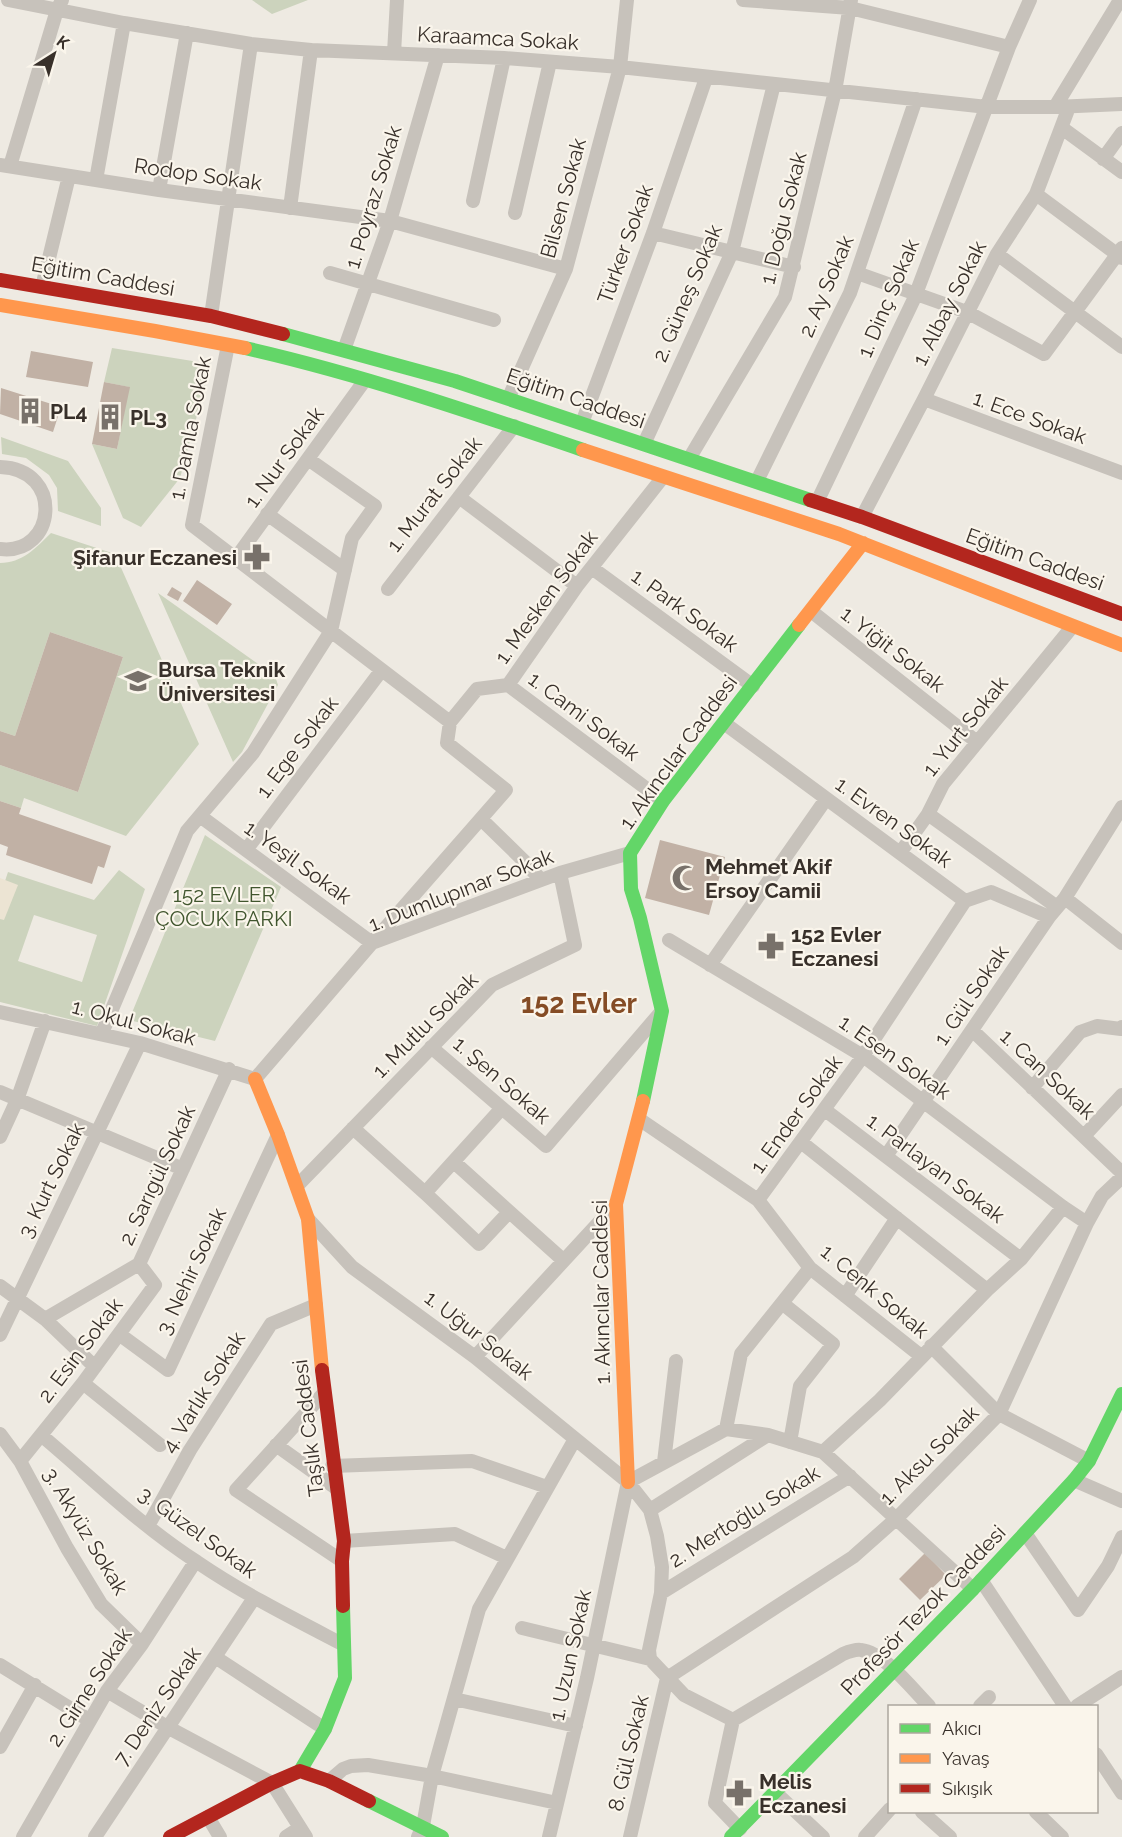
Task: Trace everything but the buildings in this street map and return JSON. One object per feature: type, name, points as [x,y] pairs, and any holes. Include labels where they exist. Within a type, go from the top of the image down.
[{"type":"main road","name":"Eğitim Caddesi","points":[[0,280],[211,316],[344,350],[509,397],[862,517],[1122,614]]},
{"type":"main road","points":[[0,305],[228,345],[307,363],[365,380],[514,426],[663,477],[729,496],[863,543],[1122,645]]},
{"type":"main road","name":"1. Akıncılar Caddesi","points":[[628,1482],[616,1204],[639,1119],[662,1011],[632,889],[630,853],[663,801],[863,543]]},
{"type":"main road","name":"Taşlık Caddesi","points":[[255,1079],[308,1219],[332,1466],[344,1541],[342,1561],[345,1678],[326,1729],[300,1772]]},
{"type":"main road","name":"Profesör Tezok Caddesi","points":[[736,1833],[894,1671],[1074,1480],[1117,1420],[1122,1394]]},
{"type":"main road","points":[[170,1837],[272,1783],[300,1772],[330,1781],[421,1832],[442,1837]]},
{"type":"street","name":"Karaamca Sokak","points":[[8,0],[60,5],[124,23],[251,44],[311,50],[504,58],[620,67],[987,107],[1122,104]]},
{"type":"street","points":[[394,53],[397,0]]},
{"type":"street","name":"Bilsen Sokak","points":[[509,397],[566,269],[620,67],[627,0]]},
{"type":"street","points":[[743,0],[851,4],[1009,47]]},
{"type":"street","name":"1. Dinç Sokak","points":[[817,502],[916,293],[1009,47],[1030,0]]},
{"type":"street","name":"1. Albay Sokak","points":[[862,517],[997,254],[1036,194],[1062,128],[1062,107],[1120,0]]},
{"type":"street","name":"1. Doğu Sokak","points":[[689,459],[785,297],[835,91],[851,4]]},
{"type":"street","points":[[5,166],[60,5]]},
{"type":"street","points":[[96,180],[124,23]]},
{"type":"street","points":[[159,190],[187,33]]},
{"type":"street","points":[[211,316],[251,44]]},
{"type":"street","points":[[290,208],[311,50]]},
{"type":"street","name":"1. Poyraz Sokak","points":[[344,350],[390,221],[438,55]]},
{"type":"street","points":[[473,201],[504,58]]},
{"type":"street","points":[[514,213],[550,62]]},
{"type":"street","name":"Türker Sokak","points":[[582,423],[653,233],[706,78]]},
{"type":"street","name":"2. Güneş Sokak","points":[[644,444],[732,252],[774,84]]},
{"type":"street","name":"2. Ay Sokak","points":[[757,481],[850,293],[916,99]]},
{"type":"street","points":[[1062,128],[1122,172]]},
{"type":"street","points":[[1103,159],[1122,133]]},
{"type":"street","name":"Rodop Sokak","points":[[5,166],[159,190],[390,221],[566,269]]},
{"type":"street","points":[[42,287],[69,176]]},
{"type":"street","points":[[857,273],[968,312],[1044,354],[1120,253],[1036,194]]},
{"type":"street","points":[[653,233],[794,267]]},
{"type":"street","points":[[997,254],[1122,346]]},
{"type":"street","points":[[330,273],[494,320]]},
{"type":"street","name":"1. Damla Sokak","points":[[228,345],[192,525],[450,722]]},
{"type":"street","name":"1. Nur Sokak","points":[[236,558],[365,380]]},
{"type":"street","name":"1. Ece Sokak","points":[[924,399],[1122,473]]},
{"type":"street","name":"1. Murat Sokak","points":[[388,589],[514,426]]},
{"type":"street","points":[[102,1033],[187,831],[252,753],[331,631],[352,538],[375,506],[308,459]]},
{"type":"street","points":[[0,467],[12,467],[25,472],[35,480],[43,492],[46,505],[45,518],[40,531],[30,541],[18,548],[0,549]]},
{"type":"street","name":"1. Mesken Sokak","points":[[450,722],[477,689],[507,685],[577,586],[663,477]]},
{"type":"street","points":[[459,497],[577,586]]},
{"type":"street","points":[[267,514],[345,570]]},
{"type":"street","name":"1. Park Sokak","points":[[592,568],[753,686]]},
{"type":"street","name":"1. Yiğit Sokak","points":[[811,611],[977,742]]},
{"type":"street","name":"1. Yurt Sokak","points":[[900,853],[928,814],[943,784],[1072,627]]},
{"type":"street","name":"1. Ege Sokak","points":[[246,849],[381,671]]},
{"type":"street","name":"1. Cami Sokak","points":[[507,685],[663,801]]},
{"type":"street","points":[[372,943],[506,790],[447,743],[450,722]]},
{"type":"street","name":"1. Evren Sokak","points":[[724,723],[965,901]]},
{"type":"street","points":[[710,965],[826,799]]},
{"type":"street","name":"1. Gül Sokak","points":[[886,1156],[1057,907],[1122,807]]},
{"type":"street","points":[[928,814],[1057,907],[1122,943]]},
{"type":"street","name":"1. Yeşil Sokak","points":[[200,816],[372,943]]},
{"type":"street","points":[[481,819],[541,880]]},
{"type":"street","name":"1. Dumlupınar Sokak","points":[[255,1079],[372,943],[560,873],[630,853]]},
{"type":"street","name":"1. Mutlu Sokak","points":[[297,1186],[492,985],[575,945],[560,873]]},
{"type":"street","points":[[965,901],[991,892],[1057,907]]},
{"type":"street","name":"1. Ender Sokak","points":[[758,1200],[863,1056],[965,901]]},
{"type":"street","name":"1. Esen Sokak","points":[[669,940],[863,1056],[1087,1223]]},
{"type":"street","name":"1. Şen Sokak","points":[[431,1047],[546,1146],[662,1011]]},
{"type":"street","name":"1. Okul Sokak","points":[[0,1012],[102,1033],[255,1079]]},
{"type":"street","points":[[0,1137],[17,1100],[45,1021]]},
{"type":"street","points":[[1032,1088],[1080,1032],[1097,1026],[1121,1029],[1122,1027]]},
{"type":"street","name":"1. Can Sokak","points":[[972,1030],[1122,1175]]},
{"type":"street","name":"3. Kurt Sokak","points":[[0,1335],[140,1043]]},
{"type":"street","name":"2. Sarıgül Sokak","points":[[45,1319],[139,1264],[229,1070]]},
{"type":"street","points":[[0,1092],[183,1169]]},
{"type":"street","points":[[1084,1136],[1122,1095]]},
{"type":"street","points":[[425,1193],[502,1108]]},
{"type":"street","name":"1. Parlayan Sokak","points":[[825,1110],[1021,1259]]},
{"type":"street","name":"1. Cenk Sokak","points":[[639,1119],[758,1200],[810,1268],[845,1296],[926,1351],[999,1414],[1089,1461]]},
{"type":"street","points":[[353,1128],[479,1244],[509,1212]]},
{"type":"street","name":"3. Nehir Sokak","points":[[119,1334],[168,1370],[278,1135]]},
{"type":"street","points":[[801,1142],[987,1290]]},
{"type":"street","points":[[453,1162],[563,1260]]},
{"type":"street","name":"1. Aksu Sokak","points":[[667,1678],[853,1557],[897,1518],[999,1414],[1087,1223],[1102,1196],[1122,1175]]},
{"type":"street","points":[[475,1356],[616,1204]]},
{"type":"street","points":[[823,1452],[880,1400],[987,1290],[1021,1259],[1063,1207]]},
{"type":"street","points":[[845,1296],[897,1218]]},
{"type":"street","name":"1. Uğur Sokak","points":[[308,1219],[352,1267],[475,1356],[628,1482]]},
{"type":"street","name":"2. Esin Sokak","points":[[20,1461],[83,1383],[155,1285],[139,1264]]},
{"type":"street","points":[[726,1429],[741,1353],[810,1268]]},
{"type":"street","points":[[0,1286],[45,1319],[95,1367]]},
{"type":"street","points":[[782,1302],[833,1344],[800,1386],[790,1442]]},
{"type":"street","name":"4. Varlık Sokak","points":[[148,1526],[190,1449],[271,1324],[316,1305]]},
{"type":"street","points":[[664,1462],[676,1361]]},
{"type":"street","points":[[83,1383],[160,1445]]},
{"type":"street","points":[[324,1393],[236,1490],[342,1561]]},
{"type":"street","points":[[650,1659],[649,1650],[661,1593],[662,1567],[650,1510],[628,1482],[726,1429],[768,1435],[823,1452],[897,1518],[977,1584],[1064,1705]]},
{"type":"street","name":"3. Akyüz Sokak","points":[[0,1434],[20,1461],[67,1548],[101,1604],[142,1644]]},
{"type":"street","name":"3. Güzel Sokak","points":[[41,1435],[148,1526],[195,1562],[254,1598],[344,1645]]},
{"type":"street","points":[[650,1510],[768,1435]]},
{"type":"street","points":[[421,1832],[432,1776],[479,1609],[575,1439]]},
{"type":"street","points":[[276,1445],[336,1488]]},
{"type":"street","points":[[332,1466],[472,1461],[547,1487]]},
{"type":"street","name":"2. Mertoğlu Sokak","points":[[661,1593],[850,1476]]},
{"type":"street","points":[[1074,1480],[1122,1501]]},
{"type":"street","name":"1. Uzun Sokak","points":[[549,1837],[576,1726],[628,1482]]},
{"type":"street","points":[[1025,1533],[1077,1610],[1108,1566],[1122,1537]]},
{"type":"street","points":[[344,1541],[455,1534],[507,1558]]},
{"type":"street","name":"2. Girne Sokak","points":[[23,1837],[89,1720],[195,1562]]},
{"type":"street","name":"7. Deniz Sokak","points":[[95,1837],[254,1598]]},
{"type":"street","points":[[522,1628],[650,1659],[684,1695],[733,1720]]},
{"type":"street","points":[[736,1833],[715,1803],[733,1720],[843,1654],[861,1650],[876,1656],[927,1705]]},
{"type":"street","points":[[215,1657],[326,1729]]},
{"type":"street","points":[[0,1665],[89,1720]]},
{"type":"street","points":[[1080,1705],[1122,1677]]},
{"type":"street","name":"8. Gül Sokak","points":[[630,1837],[667,1678]]},
{"type":"street","points":[[0,1747],[35,1685]]},
{"type":"street","points":[[107,1692],[272,1783],[303,1833],[286,1837]]},
{"type":"street","points":[[454,1699],[576,1726]]},
{"type":"street","points":[[1098,1757],[1122,1793]]},
{"type":"street","points":[[330,1781],[343,1769],[360,1765],[432,1776],[557,1803]]},
{"type":"street","points":[[776,1793],[824,1837]]},
{"type":"street","points":[[865,1837],[888,1811]]},
{"type":"street","points":[[923,1813],[950,1837]]},
{"type":"street","points":[[1037,1813],[1062,1837]]},
{"type":"street","points":[[208,1817],[220,1837]]},
{"type":"green space","points":[[252,0],[308,0],[272,14]]},
{"type":"green space","points":[[112,348],[211,364],[180,478],[141,527],[123,518],[92,444],[117,449],[129,387],[104,382]]},
{"type":"green space","points":[[1,437],[68,461],[101,508],[101,526],[58,511],[57,488],[49,475],[26,458],[2,454]]},
{"type":"green space","points":[[51,533],[115,554],[199,744],[126,836],[24,798],[21,808],[0,801],[0,765],[78,792],[123,657],[50,632],[15,736],[0,731],[0,563],[22,557]]},
{"type":"green space","points":[[158,593],[275,676],[278,685],[242,752],[233,762]]},
{"type":"green space","name":"152 EVLER ÇOCUK PARKI","points":[[205,835],[281,887],[215,1041],[129,1020]]},
{"type":"green space","points":[[119,870],[145,889],[97,1026],[0,1002],[0,896],[8,872],[94,900]],"holes":[[[34,915],[97,935],[82,982],[18,961]]]},
{"type":"shaded area","points":[[0,878],[18,885],[4,920],[0,919]]},
{"type":"traffic: fast","points":[[283,334],[455,381],[810,500]]},
{"type":"traffic: fast","points":[[245,348],[373,382],[583,450]]},
{"type":"traffic: fast","points":[[643,1101],[662,1011],[631,889],[630,853],[663,801],[799,625]]},
{"type":"traffic: fast","points":[[731,1837],[973,1589],[1074,1480],[1089,1461],[1122,1394]]},
{"type":"traffic: fast","points":[[300,1771],[325,1729],[345,1678],[343,1606]]},
{"type":"traffic: fast","points":[[369,1801],[442,1837]]},
{"type":"traffic: slow","points":[[0,305],[245,348]]},
{"type":"traffic: slow","points":[[583,450],[839,534],[1122,645]]},
{"type":"traffic: slow","points":[[799,625],[863,543]]},
{"type":"traffic: slow","points":[[255,1079],[308,1219],[322,1370]]},
{"type":"traffic: slow","points":[[628,1482],[616,1204],[643,1101]]},
{"type":"traffic: jam","points":[[0,280],[211,316],[283,334]]},
{"type":"traffic: jam","points":[[810,500],[862,517],[1122,614]]},
{"type":"traffic: jam","points":[[322,1370],[344,1541],[343,1606]]},
{"type":"traffic: jam","points":[[170,1837],[272,1783],[300,1771],[329,1781],[369,1801]]},
{"type":"place","name":"PL4","points":[[30,411]]},
{"type":"place","name":"PL3","points":[[110,417]]},
{"type":"place","name":"Şifanur Eczanesi","points":[[257,557]]},
{"type":"place","name":"Bursa Teknik Üniversitesi","points":[[138,681]]},
{"type":"place","name":"Mehmet Akif Ersoy Camii","points":[[685,878]]},
{"type":"place","name":"152 Evler Eczanesi","points":[[771,946]]},
{"type":"place","name":"Melis Eczanesi","points":[[739,1793]]},
{"type":"district","name":"152 Evler","points":[[579,1003]]}]
